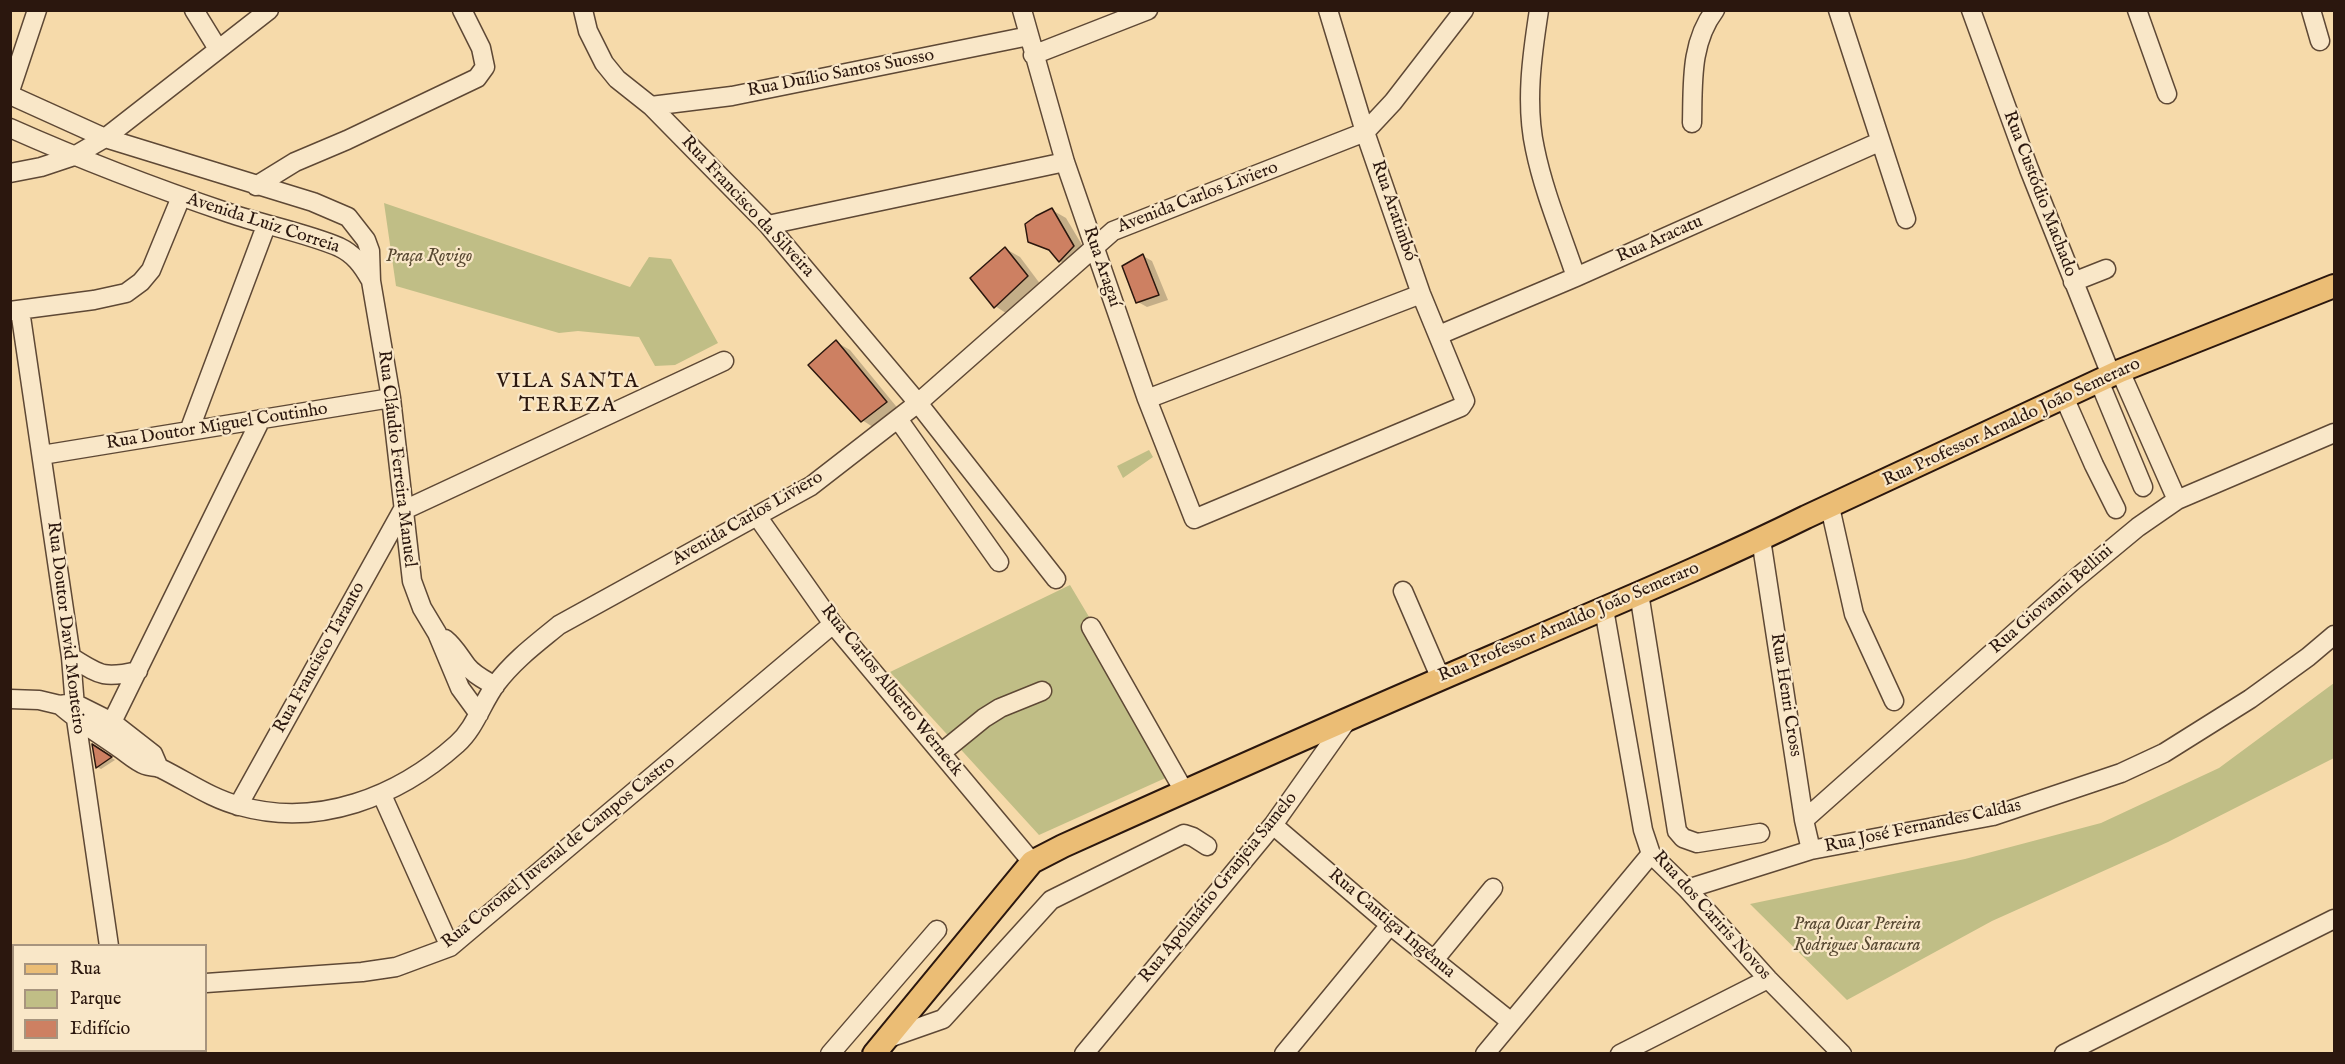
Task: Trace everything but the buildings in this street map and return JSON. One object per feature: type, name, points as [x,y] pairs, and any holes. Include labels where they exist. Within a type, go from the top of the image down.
[{"type":"main road","name":"Rua Professor Arnaldo João Semeraro","points":[[880,1046],[1032,862],[1184,791],[1761,539],[2110,376],[2334,286]]},
{"type":"street","points":[[10,93],[37,10]]},
{"type":"street","points":[[194,10],[218,49]]},
{"type":"street","points":[[10,173],[74,156],[105,138],[269,10]]},
{"type":"street","points":[[256,186],[295,162],[477,78],[485,67],[484,57],[462,10]]},
{"type":"street","name":"Rua Francisco da Silveira","points":[[583,10],[588,31],[604,63],[617,79],[651,106],[768,225],[918,403],[1056,579]]},
{"type":"street","name":"Rua Aragaí","points":[[1022,10],[1065,162],[1093,247],[1147,399],[1194,519]]},
{"type":"street","points":[[1033,55],[1148,10]]},
{"type":"street","name":"Rua Aratimbó","points":[[1194,519],[1461,408],[1464,398],[1421,294],[1365,132],[1328,10]]},
{"type":"street","points":[[1365,132],[1393,102],[1464,10]]},
{"type":"street","points":[[1539,10],[1530,94],[1535,148],[1548,196],[1576,277]]},
{"type":"street","points":[[1692,123],[1693,64],[1708,20],[1715,10]]},
{"type":"street","points":[[1838,10],[1879,142],[1906,219]]},
{"type":"street","name":"Rua Custódio Machado","points":[[1971,10],[2029,169],[2110,376]]},
{"type":"street","points":[[2138,10],[2167,94]]},
{"type":"street","points":[[2311,10],[2320,41]]},
{"type":"street","name":"Rua Duílio Santos Suosso","points":[[651,106],[732,96],[1029,36]]},
{"type":"street","name":"Avenida Luiz Correia","points":[[10,93],[105,138],[314,202],[348,216],[366,240],[370,251],[371,281]]},
{"type":"street","name":"Avenida Luiz Correia","points":[[10,128],[74,156],[181,197],[266,226],[338,247],[360,262],[371,281]]},
{"type":"street","name":"Avenida Carlos Liviero","points":[[70,709],[145,765],[159,768],[238,806],[269,812],[301,814],[341,808],[382,795],[437,761],[459,743],[495,686],[514,662],[559,625],[811,486],[918,403],[1113,231],[1365,132]]},
{"type":"street","name":"Rua Aracatu","points":[[1439,335],[1576,277],[1879,142]]},
{"type":"street","points":[[768,225],[1065,162]]},
{"type":"street","points":[[16,310],[126,293],[141,282],[151,270],[181,197]]},
{"type":"street","points":[[189,431],[266,226]]},
{"type":"street","points":[[2073,282],[2106,268]]},
{"type":"street","name":"Rua Cláudio Ferreira Manuel","points":[[371,281],[391,398],[402,511],[412,582],[460,688],[479,714]]},
{"type":"street","points":[[1147,399],[1421,294]]},
{"type":"street","name":"Rua Doutor David Monteiro","points":[[16,310],[42,455],[71,657],[70,709],[109,944]]},
{"type":"street","points":[[402,511],[724,361]]},
{"type":"street","points":[[2110,376],[2143,488]]},
{"type":"street","points":[[2110,376],[2177,500]]},
{"type":"street","points":[[2064,397],[2116,509]]},
{"type":"street","name":"Rua Doutor Miguel Coutinho","points":[[42,455],[391,398]]},
{"type":"street","points":[[112,722],[261,419]]},
{"type":"street","points":[[898,419],[999,562]]},
{"type":"street","name":"Rua Giovanni Bellini","points":[[1804,820],[2074,580],[2138,527],[2177,500],[2334,433]]},
{"type":"street","points":[[1830,507],[1854,614],[1894,701]]},
{"type":"street","name":"Rua Francisco Taranto","points":[[238,806],[402,511]]},
{"type":"street","name":"Rua Carlos Alberto Werneck","points":[[756,516],[833,624],[1032,862]]},
{"type":"street","name":"Rua Henri Cross","points":[[1761,539],[1804,820],[1811,850]]},
{"type":"street","points":[[1403,591],[1441,679]]},
{"type":"street","points":[[1639,593],[1677,831],[1683,838],[1697,843],[1760,833]]},
{"type":"street","name":"Rua dos Cariris Novos","points":[[1604,609],[1643,830],[1651,854],[1768,979],[1842,1053]]},
{"type":"street","name":"Rua Coronel Juvenal de Campos Castro","points":[[207,983],[362,972],[396,967],[450,947],[833,624]]},
{"type":"street","points":[[1091,627],[1184,791]]},
{"type":"street","name":"Rua Cláudio Ferreira Manuel","points":[[437,633],[452,645],[468,668],[495,686]]},
{"type":"street","name":"Rua José Fernandes Caldas","points":[[1686,889],[1811,850],[1993,816],[2121,773],[2164,753],[2250,699],[2334,635]]},
{"type":"street","points":[[71,657],[94,672],[106,676],[138,671]]},
{"type":"street","points":[[942,753],[984,718],[1000,708],[1042,692]]},
{"type":"street","name":"Avenida Carlos Liviero","points":[[10,699],[39,700],[112,722],[153,754],[159,768]]},
{"type":"street","name":"Rua Apolinário Granjeia Samelo","points":[[1084,1053],[1273,825],[1348,719]]},
{"type":"street","points":[[382,795],[450,947]]},
{"type":"street","name":"Rua Cantiga Ingênua","points":[[1273,825],[1390,925],[1510,1021]]},
{"type":"street","points":[[880,1046],[943,1019],[1051,900],[1184,834],[1207,846]]},
{"type":"street","points":[[1485,1053],[1651,854]]},
{"type":"street","points":[[1434,960],[1493,888]]},
{"type":"street","points":[[2064,1053],[2334,919]]},
{"type":"street","points":[[1284,1053],[1390,925]]},
{"type":"street","points":[[830,1053],[937,930]]},
{"type":"street","points":[[1620,1053],[1768,979]]},
{"type":"green space","name":"Praça Rovigo","points":[[384,203],[630,287],[649,257],[671,259],[718,343],[675,365],[655,366],[639,337],[578,331],[559,333],[396,286]]},
{"type":"green space","points":[[1149,450],[1153,457],[1123,478],[1117,466]]},
{"type":"green space","points":[[1070,585],[1181,771],[1039,835],[890,672]]},
{"type":"green space","name":"Praça Oscar Pereira Rodrigues Saracura","points":[[2334,683],[2334,758],[2168,842],[1992,921],[1847,1000],[1750,904],[1965,859],[2101,823],[2219,768]]},
{"type":"district","name":"VILA SANTA TEREZA","points":[[568,395]]}]
